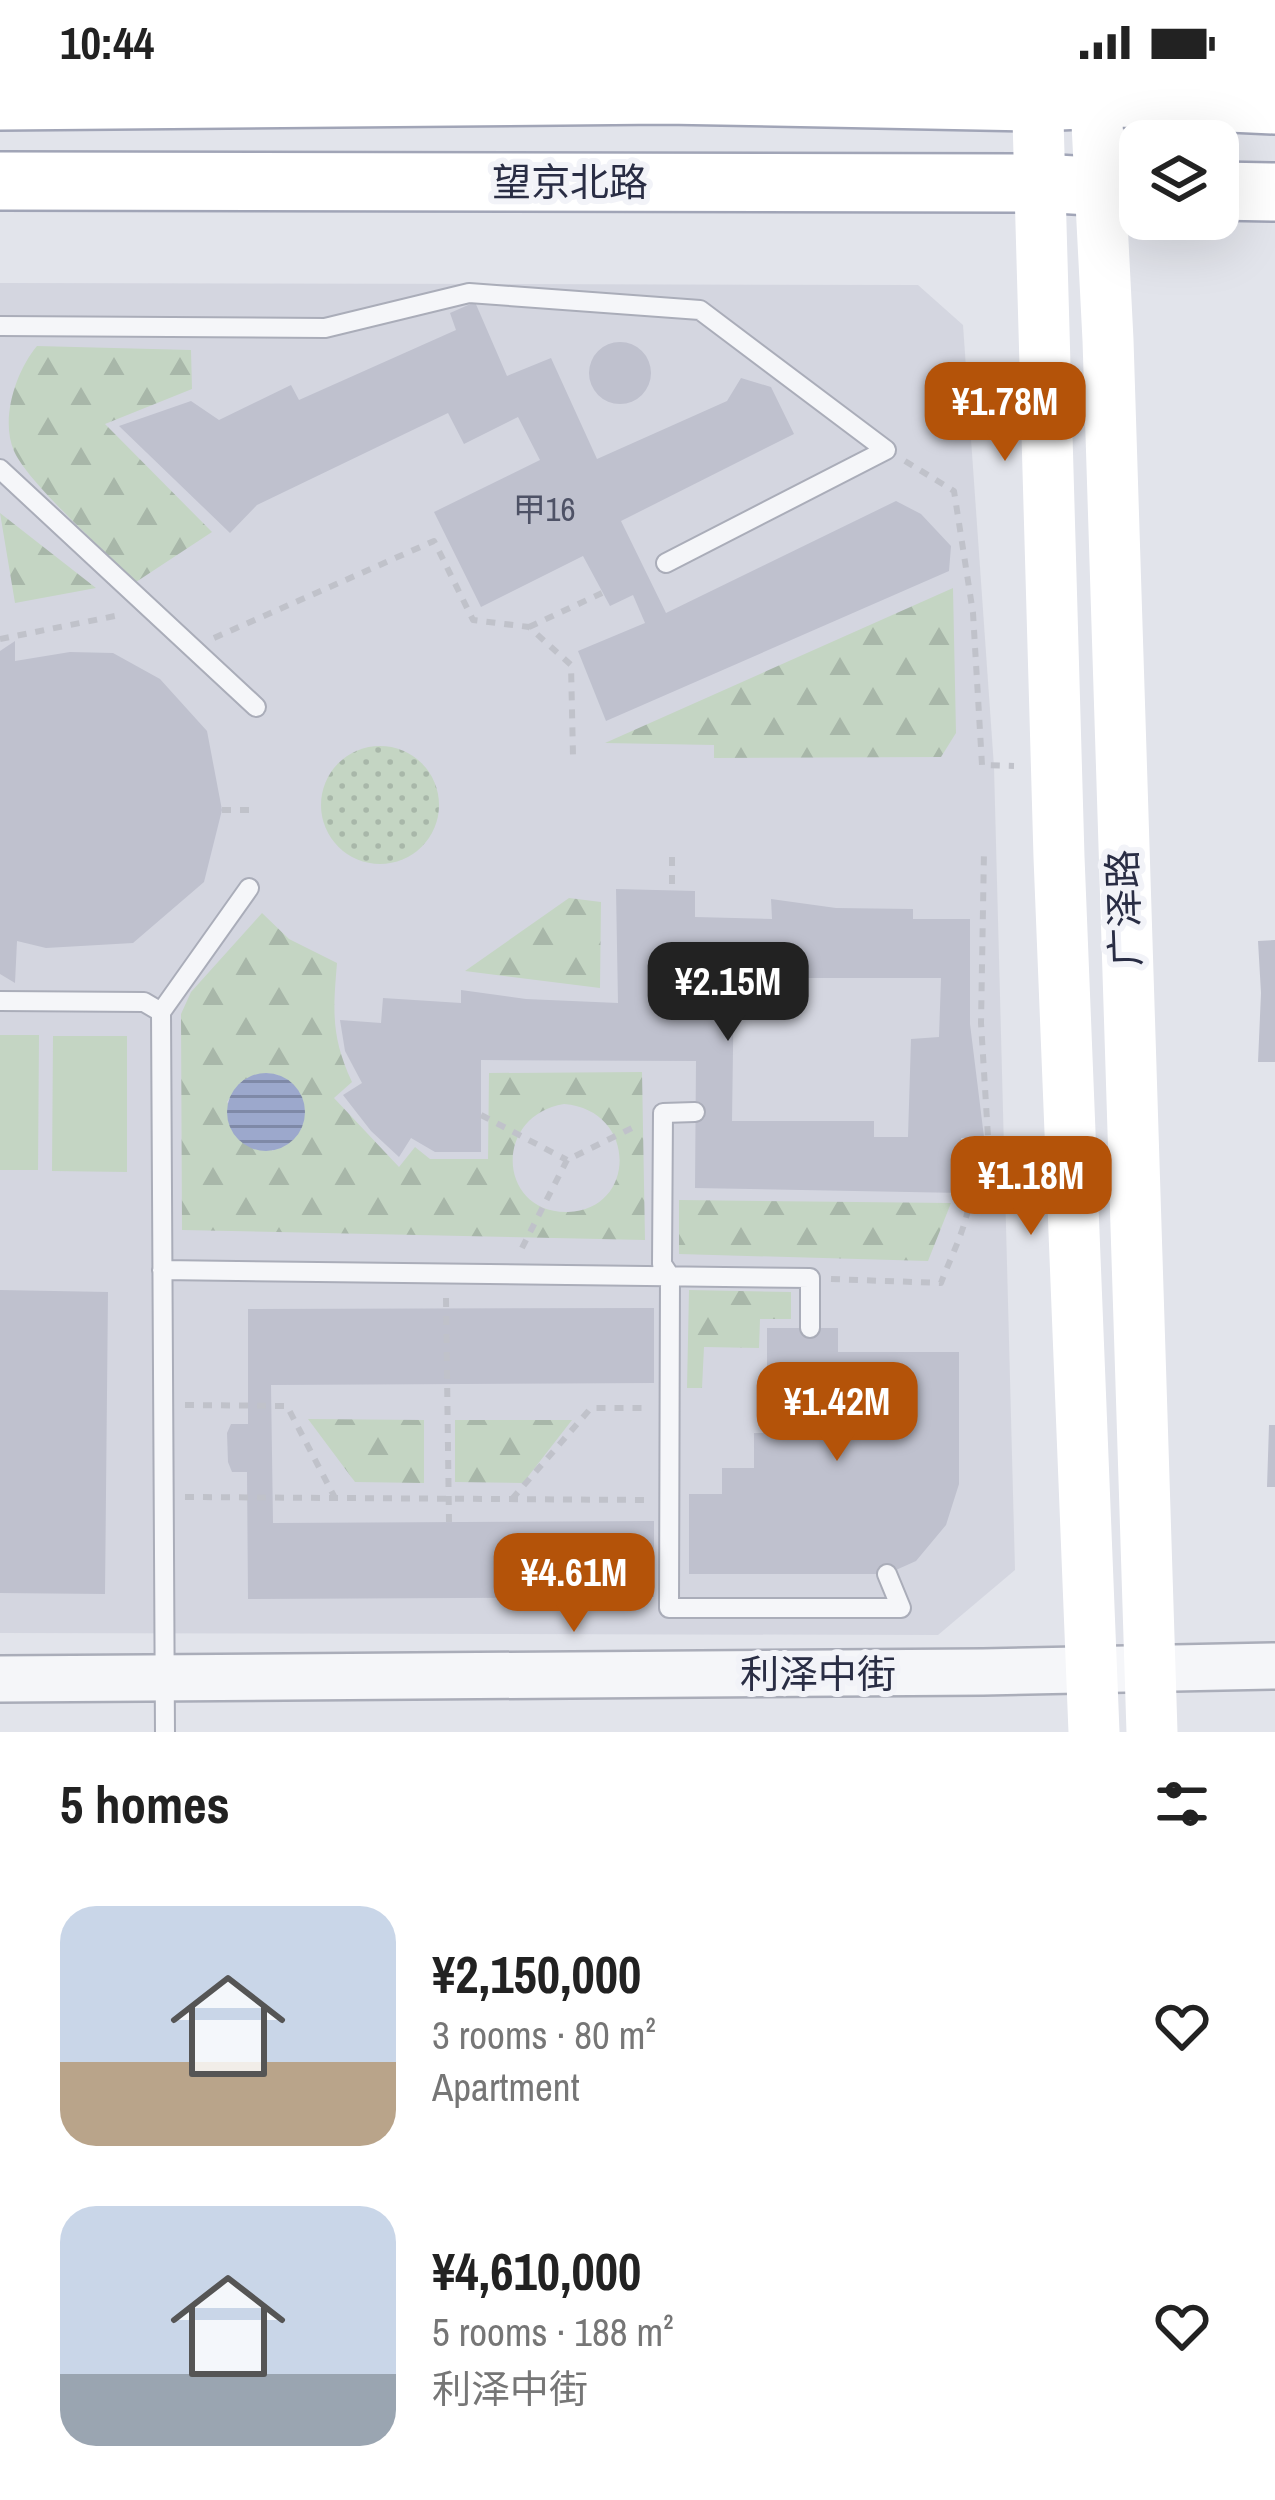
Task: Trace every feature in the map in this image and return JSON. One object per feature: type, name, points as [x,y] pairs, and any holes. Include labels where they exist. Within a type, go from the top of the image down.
[{"type":"main road","points":[[0,100],[1096,92],[1275,105]]},
{"type":"main road","name":"广泽路","points":[[1096,92],[1119,184]]},
{"type":"main road","name":"广泽路","points":[[1037,93],[1059,857],[1094,1732]]},
{"type":"main road","name":"望京北路","points":[[0,181],[1040,183],[1119,188]]},
{"type":"main road","points":[[1239,192],[1275,193]]},
{"type":"main road","name":"广泽路","points":[[1121,240],[1152,1732]]},
{"type":"street","name":"利泽中街","points":[[0,1679],[1275,1666]]},
{"type":"lane","points":[[0,326],[325,328],[469,292],[700,310],[886,450],[666,563]]},
{"type":"lane","points":[[0,469],[256,707]]},
{"type":"lane","points":[[165,1732],[161,1012],[249,888]]},
{"type":"lane","points":[[0,1001],[144,1002],[161,1012]]},
{"type":"lane","points":[[695,1112],[663,1113],[662,1264],[670,1276],[669,1608],[902,1608],[887,1574]]},
{"type":"lane","points":[[162,1270],[810,1278],[810,1328]]},
{"type":"path","points":[[886,450],[954,491],[973,613],[982,765]]},
{"type":"path","points":[[194,647],[434,541],[473,620],[529,627],[602,593]]},
{"type":"path","points":[[0,623],[2,638],[153,609]]},
{"type":"path","points":[[529,627],[571,665],[573,756]]},
{"type":"path","points":[[222,810],[258,810]]},
{"type":"path","points":[[970,1170],[990,1169],[981,1022],[984,851]]},
{"type":"path","points":[[672,857],[672,891]]},
{"type":"path","points":[[508,1274],[567,1160],[663,1113]]},
{"type":"path","points":[[481,1115],[567,1160]]},
{"type":"path","points":[[810,1278],[940,1283],[969,1211],[970,1170],[962,1156]]},
{"type":"path","points":[[446,1302],[449,1522]]},
{"type":"path","points":[[162,1405],[287,1406],[335,1498]]},
{"type":"path","points":[[512,1499],[591,1408],[669,1408]]},
{"type":"path","points":[[163,1497],[669,1501]]},
{"type":"shaded area","points":[[0,283],[918,285],[963,325],[994,767],[1015,1570],[938,1635],[0,1633]]},
{"type":"green space","points":[[37,346],[191,350],[192,389],[105,424],[212,532],[136,582],[51,499],[14,451],[9,425],[12,396]]},
{"type":"green space","points":[[0,513],[96,588],[15,603]]},
{"type":"green space","points":[[953,588],[956,733],[941,757],[714,758],[714,745],[605,743]]},
{"type":"green space","points":[[380,746],[402,751],[422,763],[434,783],[439,805],[434,827],[422,847],[402,859],[380,864],[358,859],[338,847],[326,827],[321,805],[326,783],[338,763],[358,751]]},
{"type":"green space","points":[[569,898],[601,902],[600,988],[465,971]]},
{"type":"green space","points":[[262,913],[289,939],[337,963],[335,1024],[352,1082],[334,1098],[399,1167],[415,1147],[430,1159],[488,1159],[489,1073],[642,1072],[645,1240],[182,1230],[181,1014],[191,992]],"holes":[[[266,1073],[278,1075],[298,1090],[273,1151],[227,1102],[242,1081]],[[564,1104],[588,1110],[606,1123],[620,1160],[617,1179],[607,1195],[591,1207],[568,1212],[545,1208],[528,1198],[517,1182],[513,1163],[524,1126],[541,1112]]]},
{"type":"green space","points":[[0,1035],[39,1035],[38,1170],[0,1170]]},
{"type":"green space","points":[[53,1036],[127,1036],[127,1172],[52,1171]]},
{"type":"green space","points":[[679,1200],[951,1203],[928,1261],[679,1254]]},
{"type":"green space","points":[[689,1290],[791,1292],[791,1319],[760,1319],[759,1348],[704,1347],[702,1388],[687,1388]]},
{"type":"green space","points":[[308,1419],[424,1420],[424,1483],[355,1482]]},
{"type":"green space","points":[[455,1420],[572,1420],[523,1483],[455,1482]]},
{"type":"water","points":[[266,1073],[294,1084],[305,1112],[294,1140],[266,1151],[238,1140],[227,1112],[238,1084]]},
{"type":"building","points":[[475,302],[507,376],[551,358],[597,459],[727,401],[741,378],[771,387],[794,434],[621,521],[666,613],[896,501],[921,514],[951,546],[949,571],[606,721],[578,651],[645,623],[633,595],[610,606],[583,556],[481,607],[434,512],[540,460],[518,417],[464,444],[448,413],[257,505],[230,533],[119,426],[191,401],[219,420],[291,385],[299,400],[456,330],[450,313]]},
{"type":"building","points":[[620,342],[642,351],[651,373],[642,395],[620,404],[598,395],[589,373],[598,351]]},
{"type":"building","points":[[15,641],[15,661],[70,652],[113,653],[160,679],[207,731],[222,810],[204,882],[133,943],[46,948],[17,941],[15,983],[0,974],[0,651]]},
{"type":"building","points":[[616,889],[695,891],[695,917],[772,919],[771,899],[836,908],[913,909],[913,919],[970,919],[970,1024],[984,1137],[961,1138],[962,1193],[695,1188],[696,1061],[481,1060],[481,1152],[435,1152],[411,1138],[399,1157],[343,1095],[362,1083],[345,1051],[340,1020],[381,1023],[383,998],[461,1003],[461,990],[526,999],[618,1003]],"holes":[[[734,978],[941,978],[939,1037],[911,1039],[908,1137],[874,1137],[874,1121],[732,1121]]]},
{"type":"building","points":[[1275,940],[1275,1062],[1258,1062],[1258,941]]},
{"type":"building","points":[[0,1290],[108,1292],[105,1594],[0,1593]]},
{"type":"building","points":[[654,1308],[654,1383],[271,1385],[273,1523],[654,1521],[654,1597],[248,1599],[247,1472],[232,1472],[227,1433],[231,1424],[248,1424],[248,1309]]},
{"type":"building","points":[[767,1328],[838,1328],[838,1352],[959,1352],[959,1484],[946,1525],[916,1561],[887,1574],[689,1574],[689,1494],[722,1494],[722,1468],[754,1468],[754,1433],[767,1433]]},
{"type":"building","points":[[1269,1425],[1275,1425],[1275,1487],[1267,1487]]}]
